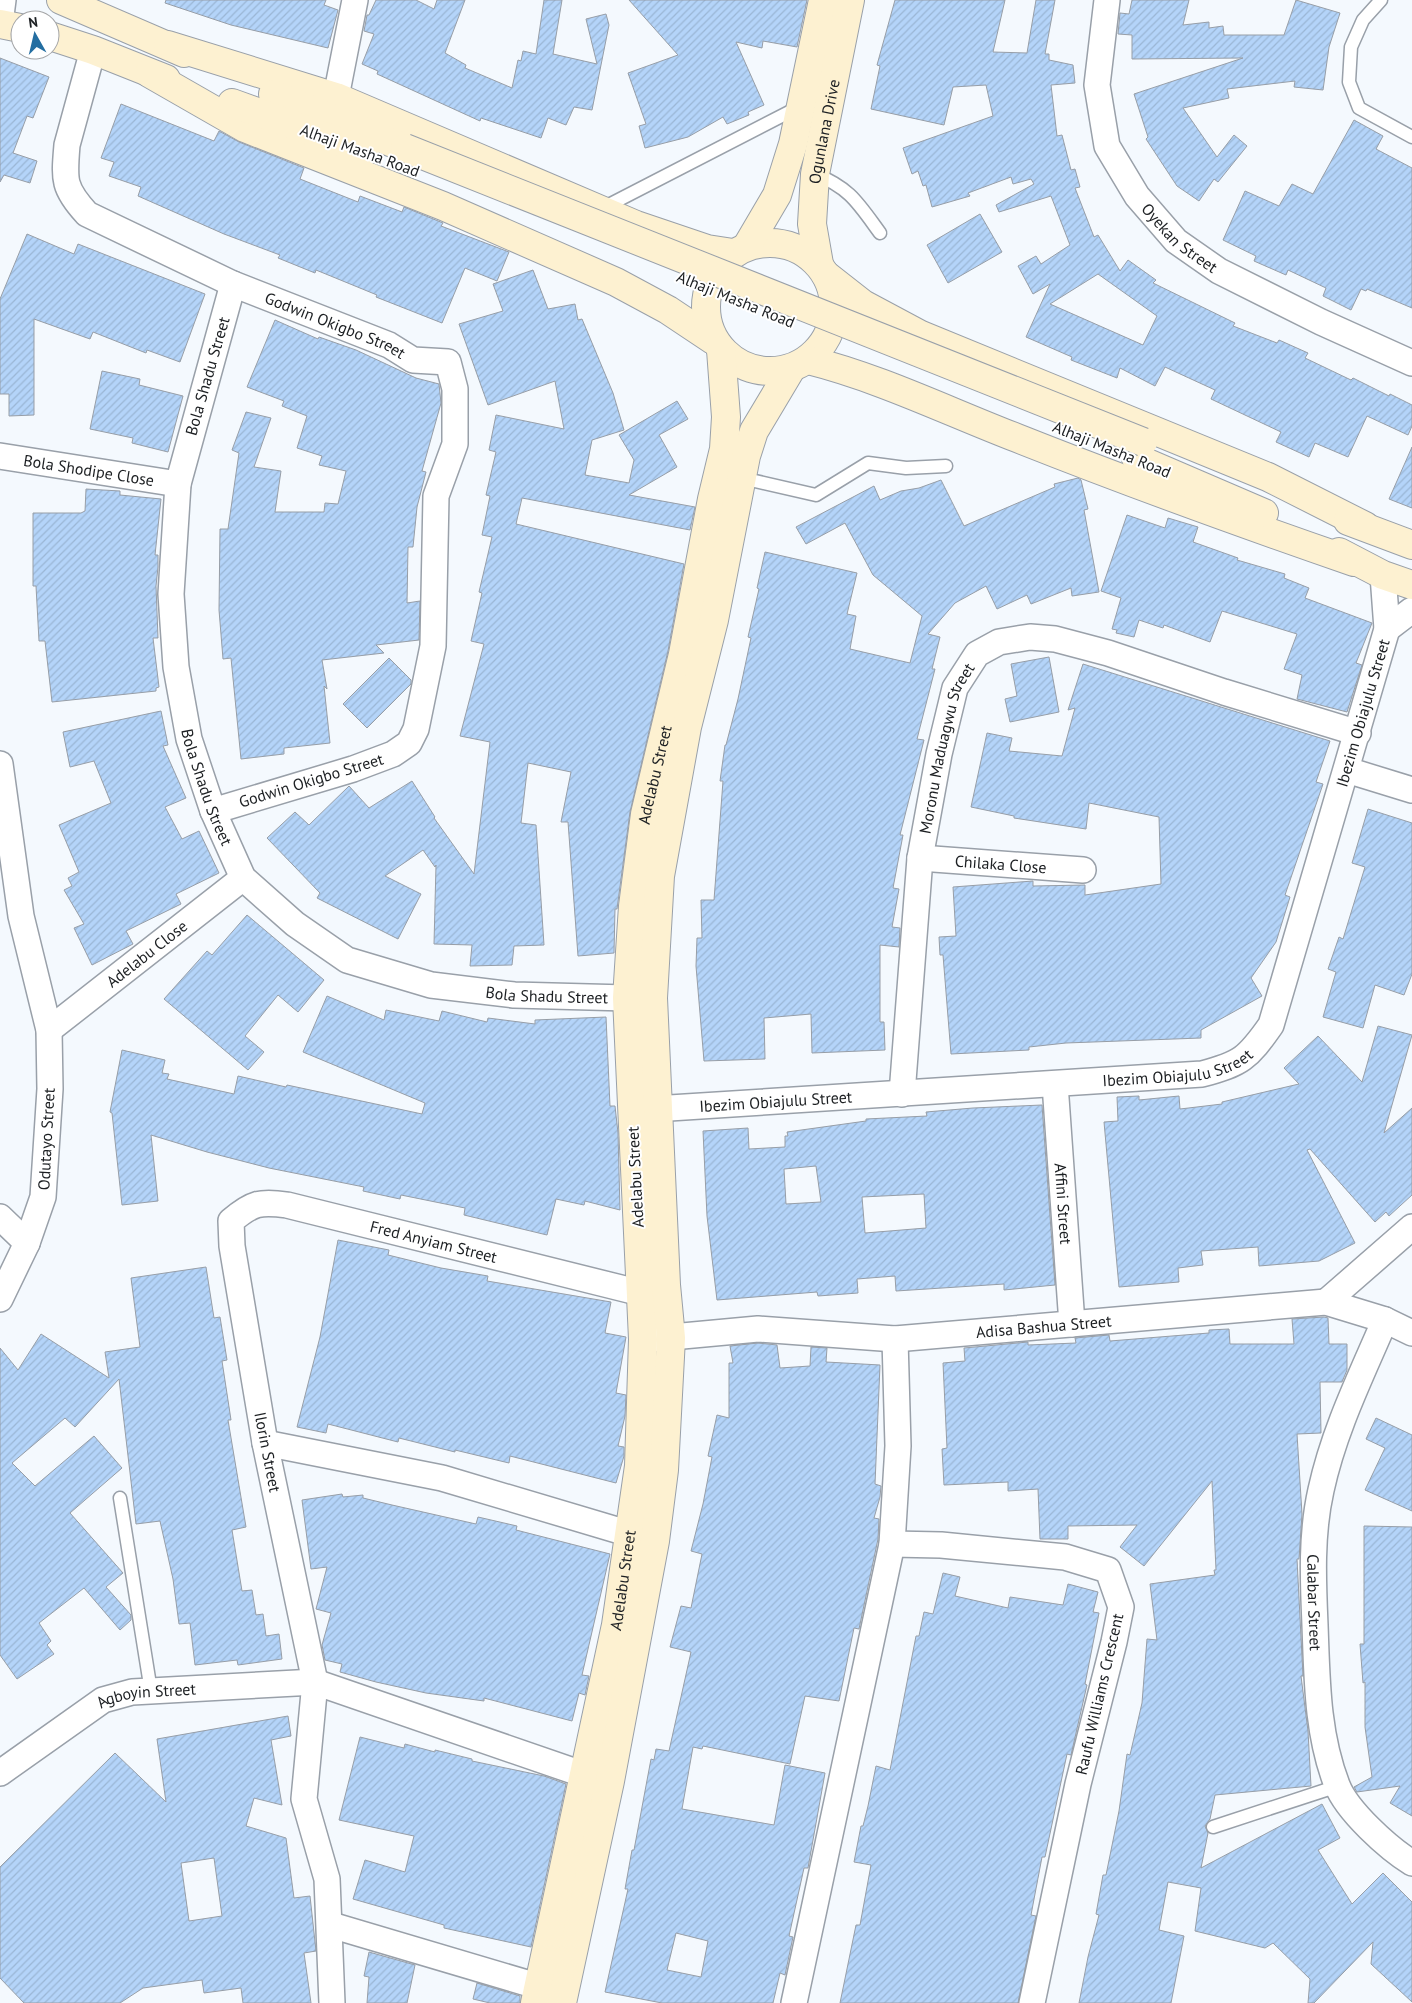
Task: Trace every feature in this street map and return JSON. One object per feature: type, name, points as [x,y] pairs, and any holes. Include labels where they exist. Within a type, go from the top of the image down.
[{"type":"main road","name":"Alhaji Masha Road","points":[[61,0],[168,45],[402,156]]},
{"type":"main road","name":"Ogunlana Drive","points":[[740,250],[777,195],[793,144],[823,0]]},
{"type":"main road","name":"Ogunlana Drive","points":[[822,270],[812,224],[815,174],[850,0]]},
{"type":"main road","name":"Alhaji Masha Road","points":[[60,39],[94,50],[149,73],[402,156],[1140,450],[1365,526],[1412,544]]},
{"type":"main road","points":[[168,45],[336,97],[599,210],[707,249],[740,250],[772,242],[798,248],[863,304],[921,335],[1268,477],[1365,526]]},
{"type":"main road","points":[[149,73],[245,128],[443,206],[616,282],[668,310],[717,345],[735,362],[753,370],[772,372],[799,364],[822,346],[831,330],[835,311],[834,292],[822,270]]},
{"type":"main road","points":[[717,345],[705,317],[706,293],[716,270],[740,250]]},
{"type":"main road","name":"Adelabu Street","points":[[563,1998],[598,1778],[616,1625],[664,1470],[671,1338],[645,1109],[627,998],[633,906],[645,814],[684,654],[712,499],[724,449],[726,417],[717,345]]},
{"type":"main road","points":[[799,364],[886,384],[1139,486],[1354,562]]},
{"type":"main road","name":"Adelabu Street","points":[[643,1538],[639,1466],[643,1339],[641,1293],[645,1109],[660,876],[687,727],[714,620],[742,478],[754,431],[799,364]]},
{"type":"main road","name":"Alhaji Masha Road","points":[[1140,450],[1300,528],[1354,562],[1412,585]]},
{"type":"main road","name":"Adelabu Street","points":[[536,1996],[598,1778]]},
{"type":"street","points":[[0,24],[3,0]]},
{"type":"street","points":[[336,97],[356,0]]},
{"type":"street","name":"Oyekan Street","points":[[1107,0],[1097,84],[1107,146],[1137,196],[1176,241],[1219,272],[1412,363]]},
{"type":"street","name":"Godwin Okigbo Street","points":[[94,50],[67,145],[65,178],[70,196],[87,214],[233,284],[389,345],[413,360],[448,362],[455,389],[455,444],[436,496],[433,646],[416,729],[409,743],[393,754],[352,769],[213,811]]},
{"type":"street","name":"Bola Shadu Street","points":[[233,284],[178,484],[171,594],[176,667],[189,739],[213,811],[243,878],[295,924],[348,960],[431,985],[514,995],[627,998]]},
{"type":"street","name":"Bola Shodipe Close","points":[[0,456],[178,484]]},
{"type":"street","name":"Ibezim Obiajulu Street","points":[[645,1109],[1202,1074],[1230,1067],[1251,1053],[1271,1025],[1387,629],[1383,575]]},
{"type":"street","points":[[1387,629],[1412,610]]},
{"type":"street","name":"Moronu Maduagwu Street","points":[[902,1094],[920,858],[939,754],[955,688],[977,654],[998,642],[1030,637],[1055,639],[1108,652],[1224,692],[1358,733]]},
{"type":"street","name":"Odutayo Street","points":[[0,764],[20,916],[49,1030],[50,1089],[43,1197],[27,1243],[0,1299]]},
{"type":"street","points":[[1347,770],[1412,790]]},
{"type":"street","name":"Chilaka Close","points":[[920,858],[1083,870]]},
{"type":"street","name":"Adelabu Close","points":[[49,1030],[243,878]]},
{"type":"street","name":"Affini Street","points":[[1055,1084],[1072,1324]]},
{"type":"street","name":"Fred Anyiam Street","points":[[231,1221],[247,1207],[265,1202],[287,1205],[641,1293]]},
{"type":"street","points":[[0,1217],[27,1243]]},
{"type":"street","name":"Ilorin Street","points":[[231,1221],[232,1246],[265,1443],[315,1682],[304,1799],[327,1879],[331,1925],[332,2003]]},
{"type":"street","points":[[1326,1302],[1412,1227]]},
{"type":"street","name":"Adisa Bashua Street","points":[[643,1339],[758,1329],[895,1339],[1326,1302],[1384,1320],[1412,1333]]},
{"type":"street","name":"Calabar Street","points":[[1384,1320],[1340,1423],[1321,1490],[1313,1540],[1318,1699],[1324,1739],[1338,1786],[1358,1815],[1382,1842],[1412,1863]]},
{"type":"street","points":[[794,2003],[892,1544],[898,1446],[895,1339]]},
{"type":"street","points":[[265,1443],[442,1478],[643,1538]]},
{"type":"street","name":"Raufu Williams Crescent","points":[[892,1544],[942,1545],[1064,1557],[1108,1570],[1121,1607],[1078,1784],[1032,2003]]},
{"type":"street","points":[[315,1682],[598,1778]]},
{"type":"street","name":"Agboyin Street","points":[[0,1773],[103,1700],[132,1692],[315,1682]]},
{"type":"street","points":[[331,1925],[536,1996],[563,1998]]},
{"type":"lane","points":[[1381,0],[1363,20],[1351,47],[1349,82],[1359,108],[1412,137]]},
{"type":"lane","points":[[599,210],[800,107]]},
{"type":"lane","points":[[815,174],[835,182],[853,196],[880,233]]},
{"type":"lane","points":[[742,478],[816,495],[868,463],[906,468],[946,466]]},
{"type":"lane","points":[[120,1498],[151,1691]]},
{"type":"lane","points":[[1213,1827],[1338,1786]]},
{"type":"building","points":[[166,0],[326,0],[324,5],[338,10],[328,48],[231,25],[165,3]]},
{"type":"building","points":[[376,0],[416,0],[434,9],[437,0],[465,0],[445,53],[466,65],[465,68],[512,88],[518,60],[521,61],[523,51],[536,54],[544,0],[562,0],[553,54],[597,64],[586,19],[606,14],[609,25],[592,110],[574,107],[566,125],[548,118],[541,138],[481,118],[480,121],[377,74],[378,71],[362,64],[374,34],[364,31],[367,15],[369,15]]},
{"type":"building","points":[[629,0],[807,0],[797,47],[763,41],[762,48],[736,42],[764,105],[748,112],[749,115],[727,124],[723,117],[688,137],[645,148],[639,126],[646,124],[628,73],[678,55]]},
{"type":"building","points":[[895,0],[1005,0],[993,52],[1027,53],[1036,0],[1055,0],[1045,54],[1049,54],[1049,60],[1073,65],[1075,83],[1051,85],[1057,136],[1062,135],[1071,170],[1075,169],[1080,187],[1075,188],[1094,237],[1098,235],[1120,271],[1128,260],[1156,280],[1153,283],[1235,323],[1233,326],[1277,343],[1279,340],[1308,353],[1305,358],[1351,380],[1353,378],[1412,405],[1412,426],[1408,435],[1367,416],[1348,457],[1315,443],[1309,457],[1276,442],[1281,432],[1211,399],[1215,390],[1165,367],[1155,386],[1120,368],[1117,378],[1071,360],[1072,357],[1026,337],[1050,284],[1033,294],[1018,266],[1036,256],[1041,264],[1070,245],[1051,196],[999,212],[996,205],[1034,184],[1031,179],[1013,184],[1011,177],[968,193],[970,196],[932,207],[926,185],[923,186],[918,171],[912,174],[903,148],[993,116],[986,85],[953,87],[944,125],[871,109],[880,66],[877,65]],"holes":[[[1098,274],[1157,316],[1143,345],[1050,304]]]},
{"type":"building","points":[[1132,0],[1189,0],[1183,25],[1209,22],[1209,28],[1223,26],[1224,35],[1284,35],[1296,0],[1340,13],[1329,47],[1323,90],[1294,87],[1295,81],[1227,89],[1229,98],[1183,108],[1217,157],[1234,135],[1247,146],[1218,182],[1214,179],[1199,201],[1177,186],[1146,139],[1148,137],[1134,94],[1243,58],[1132,59],[1132,35],[1118,34],[1120,13],[1129,14]]},
{"type":"building","points":[[0,58],[49,77],[33,118],[27,116],[13,153],[37,161],[30,183],[4,175],[0,182]]},
{"type":"building","points":[[121,104],[214,141],[219,131],[239,142],[304,168],[300,179],[358,202],[360,196],[402,212],[404,207],[443,223],[441,226],[509,252],[497,281],[465,268],[442,323],[376,297],[377,295],[316,270],[315,273],[278,258],[280,255],[224,234],[138,196],[141,187],[109,176],[114,162],[101,158]]},
{"type":"building","points":[[1354,120],[1383,136],[1376,149],[1412,168],[1412,308],[1367,289],[1366,291],[1361,289],[1351,310],[1323,296],[1326,288],[1288,270],[1286,275],[1254,261],[1256,256],[1223,240],[1245,191],[1279,206],[1292,184],[1313,194]]},
{"type":"building","points":[[980,214],[1002,252],[948,283],[927,245]]},
{"type":"building","points":[[27,234],[74,254],[78,244],[205,294],[180,362],[147,350],[146,353],[93,332],[90,339],[34,319],[34,415],[9,416],[9,394],[0,394],[0,299]]},
{"type":"building","points":[[533,270],[548,309],[575,304],[578,320],[582,319],[613,393],[624,430],[592,440],[585,475],[629,483],[634,460],[619,435],[677,401],[688,419],[659,435],[677,467],[629,495],[695,507],[690,530],[522,498],[516,524],[684,564],[668,651],[630,812],[617,909],[615,909],[614,953],[578,956],[568,822],[561,822],[571,772],[528,763],[521,823],[536,825],[544,945],[514,946],[512,965],[470,966],[472,945],[434,944],[436,865],[435,867],[423,850],[385,876],[421,894],[398,939],[317,898],[320,893],[267,838],[295,812],[309,825],[349,786],[369,808],[412,781],[434,818],[474,874],[490,742],[460,736],[484,644],[471,641],[482,593],[479,592],[492,537],[482,535],[490,496],[486,495],[496,452],[489,450],[496,415],[564,429],[555,381],[488,405],[459,324],[503,311],[493,284]]},
{"type":"building","points":[[275,320],[318,339],[319,337],[356,350],[416,378],[439,384],[441,403],[422,471],[426,472],[417,507],[413,547],[408,547],[407,603],[420,601],[419,640],[376,645],[384,653],[322,660],[327,689],[324,686],[330,743],[284,748],[284,754],[241,759],[231,658],[223,659],[219,610],[220,529],[228,529],[239,453],[232,450],[246,412],[271,418],[254,467],[281,471],[275,512],[324,512],[325,503],[338,504],[346,471],[319,465],[322,456],[297,448],[307,416],[282,406],[284,401],[247,387]]},
{"type":"building","points":[[102,371],[140,379],[139,385],[183,396],[168,452],[132,443],[133,438],[90,429]]},
{"type":"building","points":[[1412,447],[1412,508],[1389,499]]},
{"type":"building","points":[[1078,478],[1081,480],[1088,509],[1084,510],[1099,592],[1072,596],[1071,588],[1031,604],[1027,595],[997,609],[986,586],[955,603],[928,634],[940,637],[932,669],[935,669],[917,739],[924,740],[900,835],[903,835],[893,888],[899,889],[892,927],[900,928],[899,947],[880,945],[880,1022],[884,1022],[885,1050],[812,1053],[811,1014],[764,1018],[765,1059],[704,1061],[696,966],[697,938],[702,938],[701,900],[714,900],[723,781],[720,781],[725,745],[738,699],[751,638],[748,637],[765,552],[857,573],[847,614],[856,616],[850,649],[910,663],[922,616],[873,575],[845,523],[806,544],[796,527],[874,486],[880,500],[901,491],[919,488],[941,480],[964,526],[1055,487],[1054,484]]},
{"type":"building","points":[[86,489],[120,491],[120,495],[161,499],[155,555],[158,555],[156,586],[158,638],[153,638],[159,687],[156,688],[156,691],[52,702],[45,641],[39,641],[36,586],[33,586],[33,513],[81,513],[85,511]]},
{"type":"building","points":[[1127,515],[1165,528],[1168,518],[1198,527],[1193,542],[1238,558],[1237,560],[1285,574],[1284,578],[1309,588],[1305,598],[1372,623],[1356,663],[1362,665],[1347,712],[1297,699],[1302,675],[1284,669],[1297,634],[1222,611],[1210,642],[1164,625],[1163,628],[1139,620],[1134,637],[1116,633],[1117,630],[1112,629],[1121,598],[1101,591]]},
{"type":"building","points":[[1049,657],[1059,712],[1010,722],[1005,699],[1017,696],[1011,664]]},
{"type":"building","points":[[389,658],[411,680],[411,684],[367,728],[343,704]]},
{"type":"building","points":[[1083,664],[1330,741],[1316,782],[1323,784],[1285,895],[1290,897],[1276,942],[1251,978],[1262,996],[1201,1030],[1201,1038],[1066,1043],[1029,1047],[1029,1050],[951,1054],[943,955],[940,955],[939,937],[956,936],[953,887],[1033,881],[1033,886],[1085,885],[1085,895],[1161,884],[1159,817],[1089,803],[1086,829],[1014,818],[1014,816],[971,807],[987,733],[1012,738],[1009,751],[1062,756],[1075,708],[1068,710]]},
{"type":"building","points":[[161,711],[168,745],[163,746],[186,798],[165,807],[182,839],[199,831],[219,873],[176,894],[181,904],[126,931],[133,944],[92,965],[74,928],[84,924],[64,890],[72,886],[68,878],[79,872],[59,825],[111,803],[94,761],[70,767],[63,732]]},
{"type":"building","points":[[1368,809],[1412,823],[1412,974],[1404,995],[1375,985],[1363,1028],[1323,1017],[1336,972],[1328,969],[1339,937],[1343,939],[1365,867],[1352,863]]},
{"type":"building","points":[[247,915],[324,980],[298,1012],[278,995],[245,1036],[264,1052],[248,1070],[164,999],[207,951],[212,955]]},
{"type":"building","points":[[327,996],[384,1020],[386,1010],[439,1021],[442,1011],[487,1022],[488,1018],[535,1024],[535,1020],[606,1017],[610,1106],[615,1106],[618,1133],[620,1210],[585,1201],[584,1205],[556,1199],[547,1235],[464,1215],[465,1208],[401,1195],[400,1199],[363,1191],[364,1187],[269,1168],[151,1135],[158,1201],[122,1205],[112,1113],[110,1112],[122,1050],[165,1060],[162,1073],[169,1074],[167,1079],[234,1094],[238,1076],[422,1114],[425,1103],[303,1052]]},
{"type":"building","points":[[1378,1026],[1412,1035],[1384,1133],[1412,1108],[1412,1195],[1389,1216],[1386,1212],[1375,1222],[1310,1149],[1307,1150],[1355,1243],[1319,1261],[1259,1266],[1258,1247],[1201,1251],[1203,1265],[1178,1268],[1179,1282],[1119,1287],[1104,1122],[1118,1121],[1117,1097],[1139,1096],[1139,1100],[1179,1096],[1180,1109],[1222,1104],[1222,1102],[1299,1084],[1284,1068],[1318,1036],[1362,1082]]},
{"type":"building","points":[[1042,1105],[1055,1285],[1004,1290],[1004,1284],[896,1291],[895,1276],[857,1279],[858,1293],[818,1296],[817,1292],[717,1300],[707,1216],[703,1131],[748,1128],[749,1149],[785,1147],[785,1136],[788,1136],[787,1132],[866,1121],[866,1119],[927,1116],[926,1112]],"holes":[[[816,1166],[821,1202],[786,1204],[784,1169]],[[924,1194],[926,1228],[865,1233],[862,1197]]]},
{"type":"building","points":[[338,1240],[389,1250],[388,1255],[441,1268],[488,1276],[487,1281],[611,1302],[605,1333],[626,1337],[616,1393],[626,1395],[625,1416],[618,1446],[624,1447],[624,1456],[616,1483],[510,1456],[509,1463],[399,1438],[398,1442],[328,1424],[326,1433],[297,1427],[320,1337]]},
{"type":"building","points":[[206,1267],[214,1318],[220,1317],[227,1360],[222,1361],[231,1420],[228,1420],[246,1527],[232,1530],[242,1591],[252,1590],[256,1615],[263,1614],[266,1636],[279,1634],[282,1659],[238,1665],[237,1660],[195,1665],[190,1623],[179,1624],[173,1579],[160,1521],[136,1524],[119,1379],[75,1427],[65,1418],[12,1463],[35,1486],[94,1436],[122,1468],[70,1513],[123,1573],[106,1587],[131,1615],[131,1620],[120,1630],[84,1588],[39,1623],[51,1641],[47,1645],[54,1654],[17,1679],[0,1655],[0,1348],[18,1370],[41,1334],[109,1378],[105,1352],[140,1347],[131,1278]]},
{"type":"building","points":[[1328,1318],[1329,1344],[1347,1344],[1347,1370],[1342,1382],[1320,1382],[1321,1433],[1297,1434],[1302,1514],[1299,1559],[1297,1559],[1303,1676],[1301,1676],[1308,1731],[1311,1786],[1215,1795],[1210,1819],[1205,1826],[1208,1833],[1201,1868],[1322,1804],[1340,1838],[1318,1850],[1352,1904],[1383,1873],[1412,1902],[1412,2002],[1371,1964],[1373,1942],[1314,2003],[1308,2003],[1310,1979],[1273,1943],[1265,1948],[1195,1931],[1201,1888],[1168,1882],[1159,1930],[1184,1936],[1171,2003],[1079,2003],[1099,1915],[1096,1914],[1103,1875],[1106,1875],[1119,1811],[1127,1754],[1130,1755],[1142,1703],[1147,1639],[1157,1640],[1150,1584],[1215,1575],[1212,1481],[1144,1566],[1120,1547],[1137,1525],[1068,1526],[1068,1539],[1040,1539],[1038,1489],[1008,1491],[1008,1482],[944,1485],[942,1449],[947,1448],[943,1363],[965,1361],[964,1348],[1028,1342],[1028,1345],[1076,1343],[1075,1338],[1109,1335],[1110,1341],[1209,1333],[1209,1330],[1229,1329],[1230,1344],[1294,1344],[1292,1319]]},
{"type":"building","points":[[758,1343],[777,1345],[780,1368],[810,1366],[811,1347],[827,1348],[826,1362],[880,1365],[875,1484],[881,1486],[874,1518],[879,1519],[878,1539],[859,1629],[854,1628],[839,1701],[805,1696],[790,1764],[703,1746],[702,1749],[693,1747],[682,1809],[774,1825],[785,1765],[825,1773],[808,1868],[804,1868],[789,1936],[793,1937],[785,1975],[780,1973],[773,2003],[662,2003],[605,1992],[628,1889],[625,1889],[651,1759],[654,1760],[656,1749],[669,1751],[691,1652],[670,1647],[681,1606],[691,1608],[702,1554],[691,1551],[712,1457],[708,1456],[717,1415],[729,1418],[729,1363],[733,1363],[730,1346]],"holes":[[[676,1933],[708,1941],[701,1977],[667,1970]]]},
{"type":"building","points":[[1376,1418],[1412,1435],[1412,1511],[1365,1490],[1385,1448],[1366,1439]]},
{"type":"building","points":[[342,1494],[343,1497],[363,1495],[363,1498],[476,1524],[478,1517],[517,1526],[516,1530],[610,1554],[582,1675],[589,1676],[585,1695],[579,1693],[572,1721],[484,1698],[484,1701],[426,1693],[376,1682],[340,1672],[342,1664],[325,1660],[322,1645],[331,1613],[316,1609],[327,1567],[311,1569],[302,1500]]},
{"type":"building","points":[[1364,1526],[1412,1527],[1412,1816],[1390,1803],[1400,1786],[1357,1792],[1354,1787],[1372,1777],[1365,1727],[1365,1682],[1363,1683],[1360,1644],[1364,1644]]},
{"type":"building","points":[[943,1573],[960,1577],[955,1596],[1008,1608],[1010,1597],[1063,1605],[1068,1584],[1098,1592],[1093,1612],[1099,1613],[1085,1684],[1087,1685],[1071,1755],[1067,1754],[1045,1857],[1042,1857],[1031,1915],[1036,1916],[1018,2003],[840,2003],[856,1925],[860,1925],[871,1865],[854,1862],[861,1826],[863,1826],[868,1806],[876,1766],[890,1770],[916,1636],[919,1636],[924,1612],[933,1614]]},
{"type":"building","points":[[288,1716],[291,1736],[271,1740],[282,1805],[254,1798],[246,1826],[286,1838],[294,1898],[310,1896],[316,1951],[304,1953],[311,2003],[243,2003],[241,1988],[204,1993],[202,1980],[143,1988],[120,2003],[24,2003],[0,1978],[0,1867],[115,1753],[166,1802],[157,1739]],"holes":[[[214,1858],[222,1916],[189,1921],[181,1863]]]},
{"type":"building","points":[[360,1737],[404,1748],[405,1744],[435,1752],[435,1750],[472,1759],[472,1761],[544,1776],[566,1784],[531,1947],[444,1928],[444,1925],[353,1899],[365,1860],[405,1872],[414,1836],[339,1820]]},
{"type":"building","points":[[369,1952],[415,1965],[407,2003],[367,2003],[369,1977],[364,1976]]},
{"type":"building","points":[[477,1983],[520,1996],[520,2003],[490,2003],[473,1999]]}]
